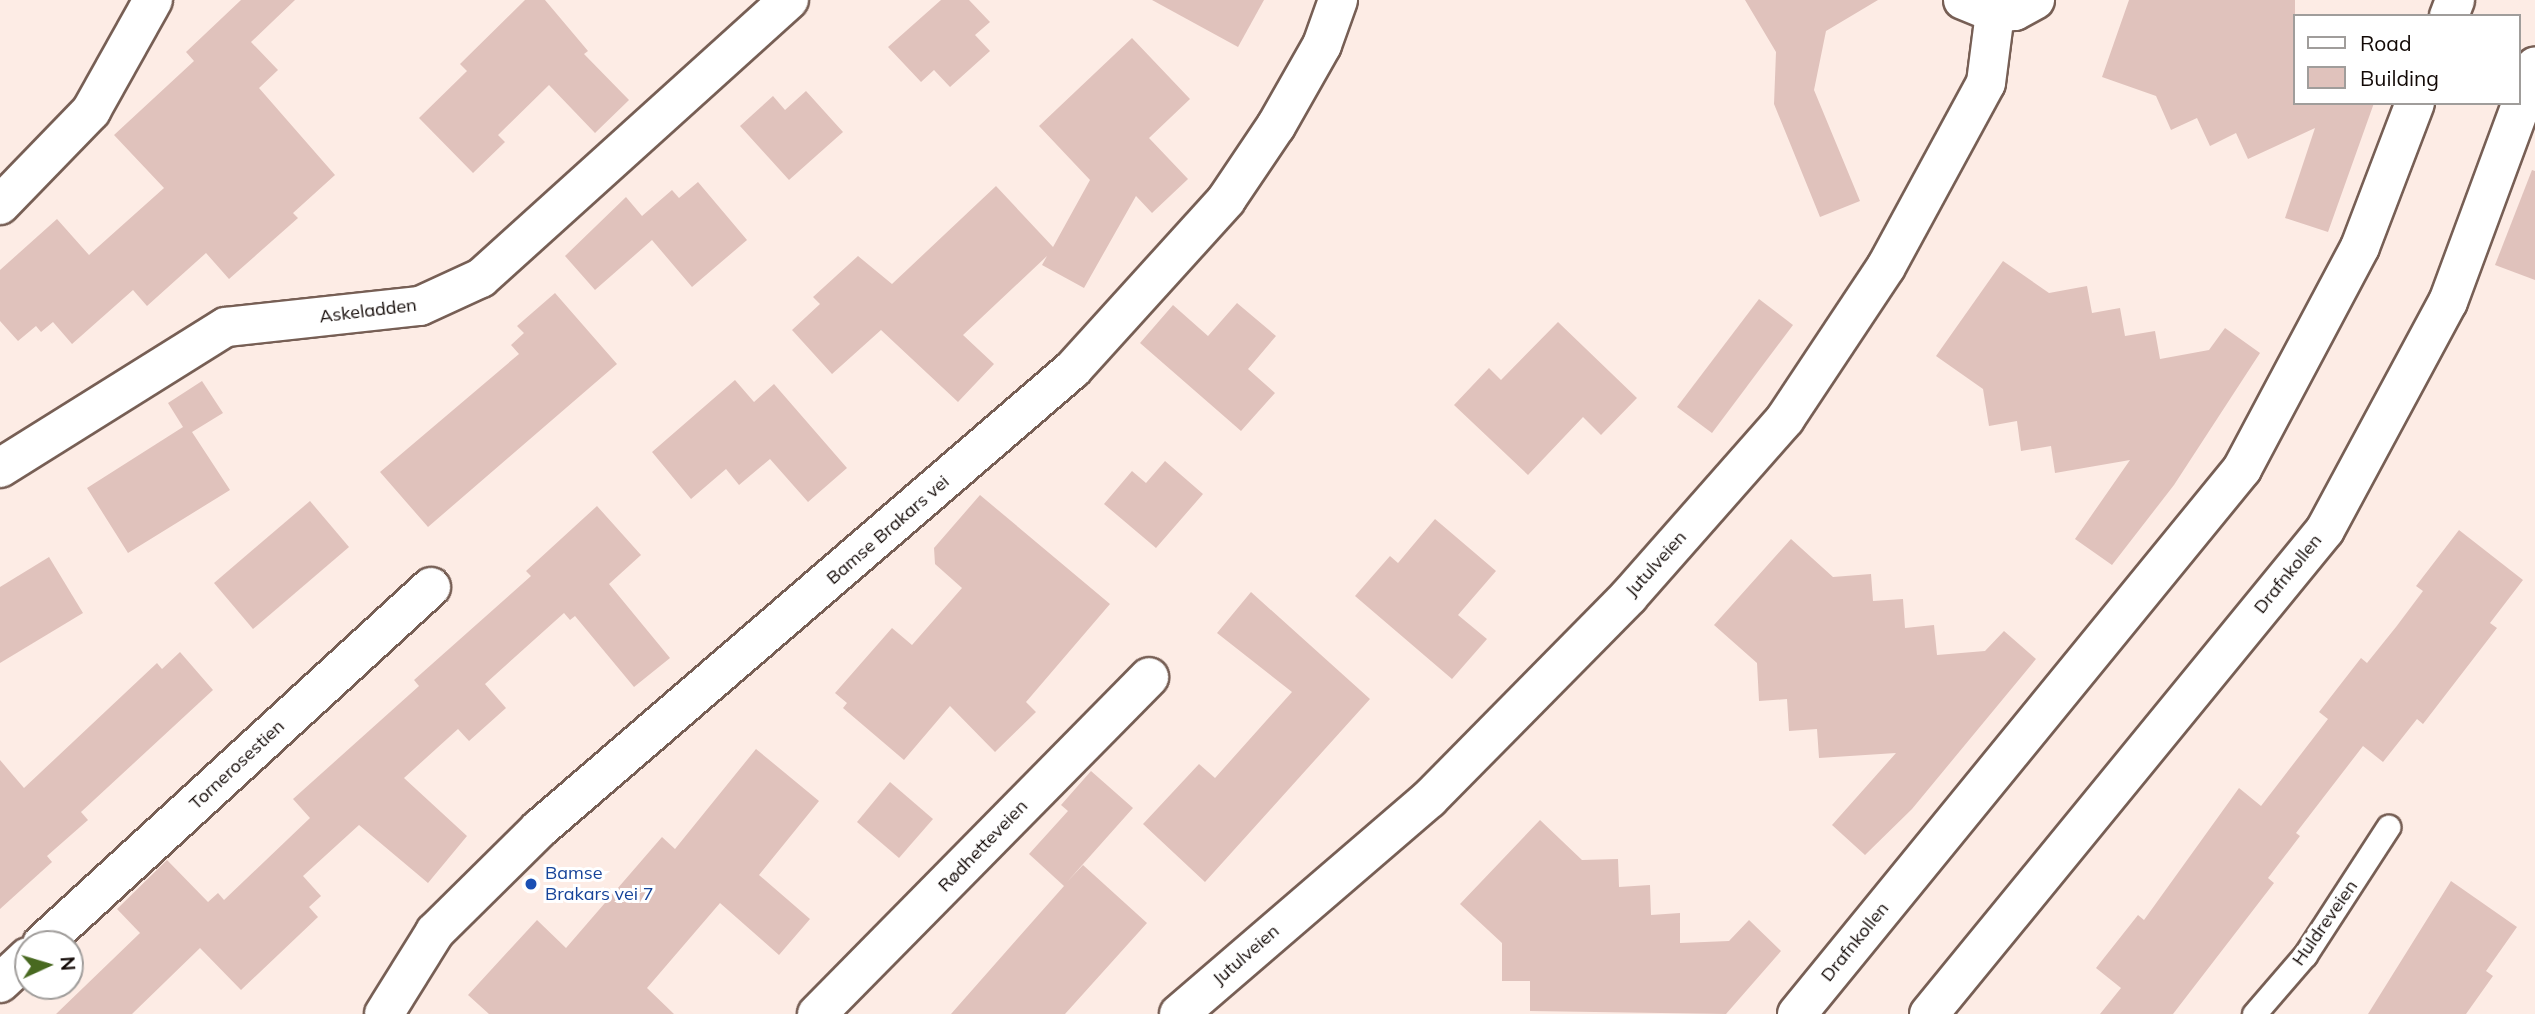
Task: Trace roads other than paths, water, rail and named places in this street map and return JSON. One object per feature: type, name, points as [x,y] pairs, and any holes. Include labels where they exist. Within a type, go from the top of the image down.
[{"type":"street","points":[[0,205],[91,111],[153,0]]},
{"type":"street","name":"Askeladden","points":[[0,468],[226,327],[421,306],[481,278],[789,0]]},
{"type":"street","name":"Bamse Brakars vei","points":[[384,1014],[435,932],[538,829],[1073,369],[1226,200],[1276,127],[1322,45],[1338,0]]},
{"type":"street","name":"Jutulveien","points":[[1179,1014],[1429,799],[1629,596],[1785,419],[1886,267],[1986,83],[1980,7],[2015,11],[2035,0]]},
{"type":"street","name":"Drafnkollen","points":[[2521,104],[2535,66]]},
{"type":"street","name":"Drafnkollen","points":[[1797,1014],[2242,469],[2360,247],[2414,105]]},
{"type":"street","name":"Drafnkollen","points":[[1929,1014],[2325,530],[2448,302],[2521,105]]},
{"type":"street","name":"Tornerosestien","points":[[57,930],[431,587]]},
{"type":"street","name":"Rødhetteveien","points":[[817,1014],[1149,677]]},
{"type":"street","points":[[0,983],[14,970]]},
{"type":"lane","name":"Huldreveien","points":[[2254,1014],[2305,955],[2388,827]]},
{"type":"place","name":"Bamse Brakars vei 7","points":[[531,884]]}]
